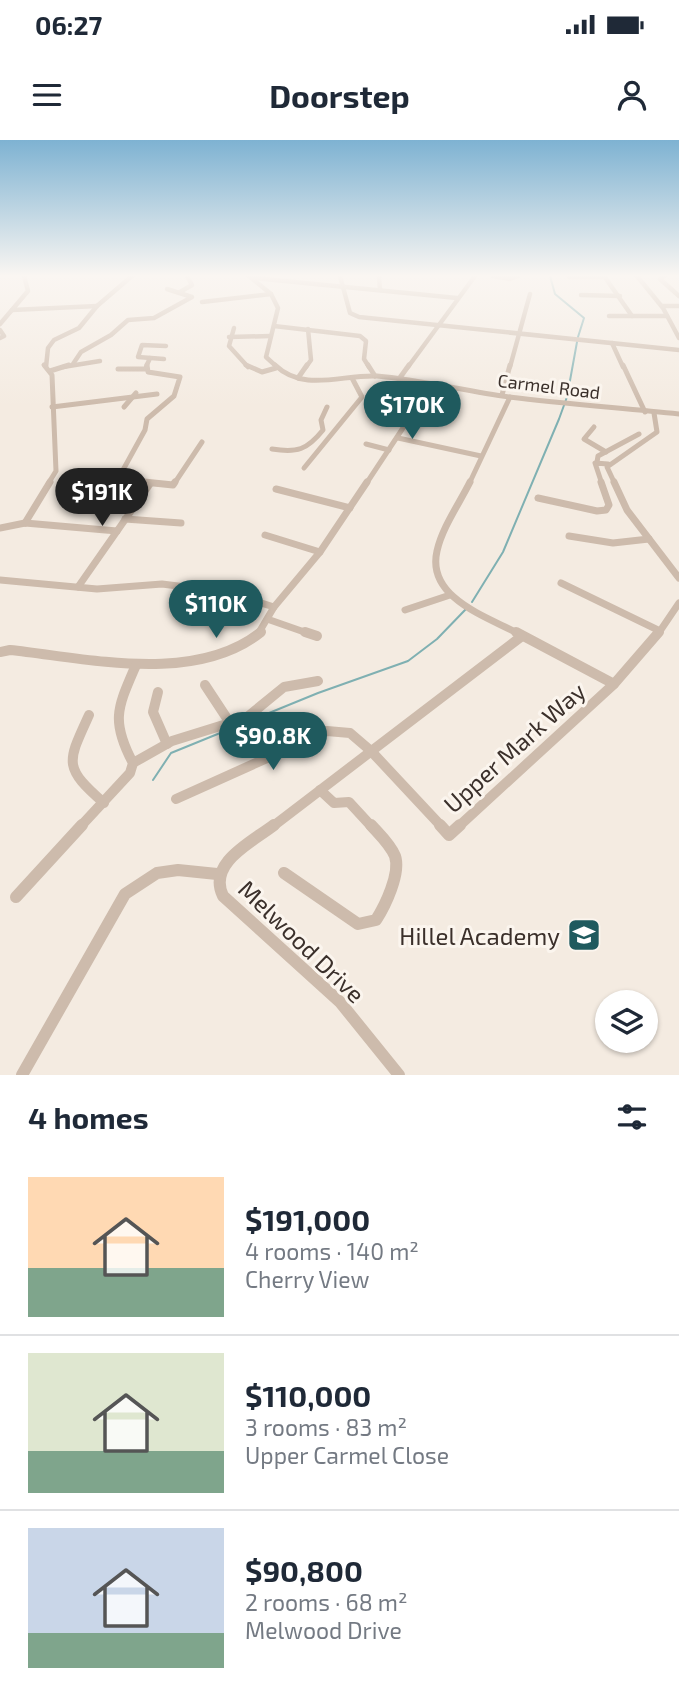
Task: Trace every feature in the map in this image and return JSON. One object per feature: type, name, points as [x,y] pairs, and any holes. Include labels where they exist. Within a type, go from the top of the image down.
[{"type":"street","points":[[25,523],[56,471],[50,371],[44,358],[50,344],[79,328],[86,320]]},
{"type":"street","points":[[73,363],[80,352],[111,335],[128,320],[136,320]]},
{"type":"street","points":[[275,320],[266,354],[276,368],[298,378],[311,360],[308,329]]},
{"type":"street","points":[[388,320],[679,350]]},
{"type":"street","points":[[399,379],[440,320]]},
{"type":"street","points":[[524,320],[506,396],[508,408],[481,456],[437,550],[436,572],[450,595],[614,684]]},
{"type":"street","points":[[667,320],[667,326],[679,338]]},
{"type":"street","points":[[274,326],[356,334],[365,338],[364,359],[375,376]]},
{"type":"street","points":[[234,328],[229,337],[232,351],[255,373],[276,368]]},
{"type":"street","points":[[0,330],[4,334],[0,338]]},
{"type":"street","points":[[229,337],[270,337]]},
{"type":"street","points":[[612,343],[645,412]]},
{"type":"street","points":[[164,359],[138,357],[142,345],[166,346]]},
{"type":"street","points":[[145,369],[150,358]]},
{"type":"street","points":[[50,371],[73,363],[100,361]]},
{"type":"street","points":[[118,369],[145,369],[150,373],[180,376],[174,396],[149,415],[143,434],[117,478],[149,484],[174,484],[202,442]]},
{"type":"street","name":"Carmel Road","points":[[298,378],[323,381],[375,376],[506,396],[679,414]]},
{"type":"street","points":[[304,467],[362,397],[352,378]]},
{"type":"street","points":[[0,653],[10,650],[157,666],[224,653],[247,643],[271,620],[274,607],[320,552],[432,384]]},
{"type":"street","points":[[52,407],[107,401],[136,393],[157,394]]},
{"type":"street","points":[[124,407],[136,393]]},
{"type":"street","points":[[272,449],[300,453],[323,429],[321,420],[327,407]]},
{"type":"street","points":[[597,462],[608,464],[657,432],[654,413]]},
{"type":"street","points":[[594,427],[584,439],[606,452]]},
{"type":"street","points":[[538,498],[597,511],[606,509],[609,505],[597,462],[598,456],[639,434]]},
{"type":"street","points":[[398,438],[481,456]]},
{"type":"street","points":[[313,442],[323,444]]},
{"type":"street","points":[[366,444],[389,450]]},
{"type":"street","points":[[608,464],[626,510],[679,578]]},
{"type":"street","points":[[78,587],[149,484]]},
{"type":"street","points":[[276,489],[350,508]]},
{"type":"street","points":[[125,519],[181,523]]},
{"type":"street","points":[[0,527],[25,523],[117,531]]},
{"type":"street","points":[[265,536],[320,552]]},
{"type":"street","points":[[569,536],[613,543],[649,539]]},
{"type":"street","points":[[0,580],[78,587],[173,584],[226,592],[274,607]]},
{"type":"street","points":[[561,583],[660,631]]},
{"type":"street","points":[[405,610],[450,595]]},
{"type":"street","name":"Upper Mark Way","points":[[371,751],[449,835],[614,684],[660,631],[679,603]]},
{"type":"street","points":[[271,620],[317,636]]},
{"type":"street","name":"Melwood Drive","points":[[399,1075],[340,1002],[310,972],[226,901],[218,889],[217,874],[226,862],[522,636]]},
{"type":"street","points":[[132,763],[116,733],[115,722],[136,665]]},
{"type":"street","points":[[16,897],[126,780],[132,763],[167,744],[252,714],[284,687],[318,681]]},
{"type":"street","points":[[205,685],[230,723]]},
{"type":"street","points":[[158,692],[153,712],[167,744]]},
{"type":"street","points":[[89,715],[72,752],[71,765],[74,777],[104,803]]},
{"type":"street","points":[[176,799],[327,731],[350,733],[371,751]]},
{"type":"street","points":[[284,873],[358,924],[376,920],[383,909],[397,865],[394,852],[349,802],[334,803],[320,790]]},
{"type":"street","points":[[22,1075],[125,894],[143,879],[171,868],[217,874]]},
{"type":"waterway","points":[[578,337],[583,320]]},
{"type":"waterway","points":[[472,602],[503,552],[559,419],[567,397],[577,342]]},
{"type":"waterway","points":[[153,780],[171,753],[318,693],[408,661],[437,639],[466,609]]},
{"type":"place","name":"Hillel Academy","points":[[584,935]]}]
